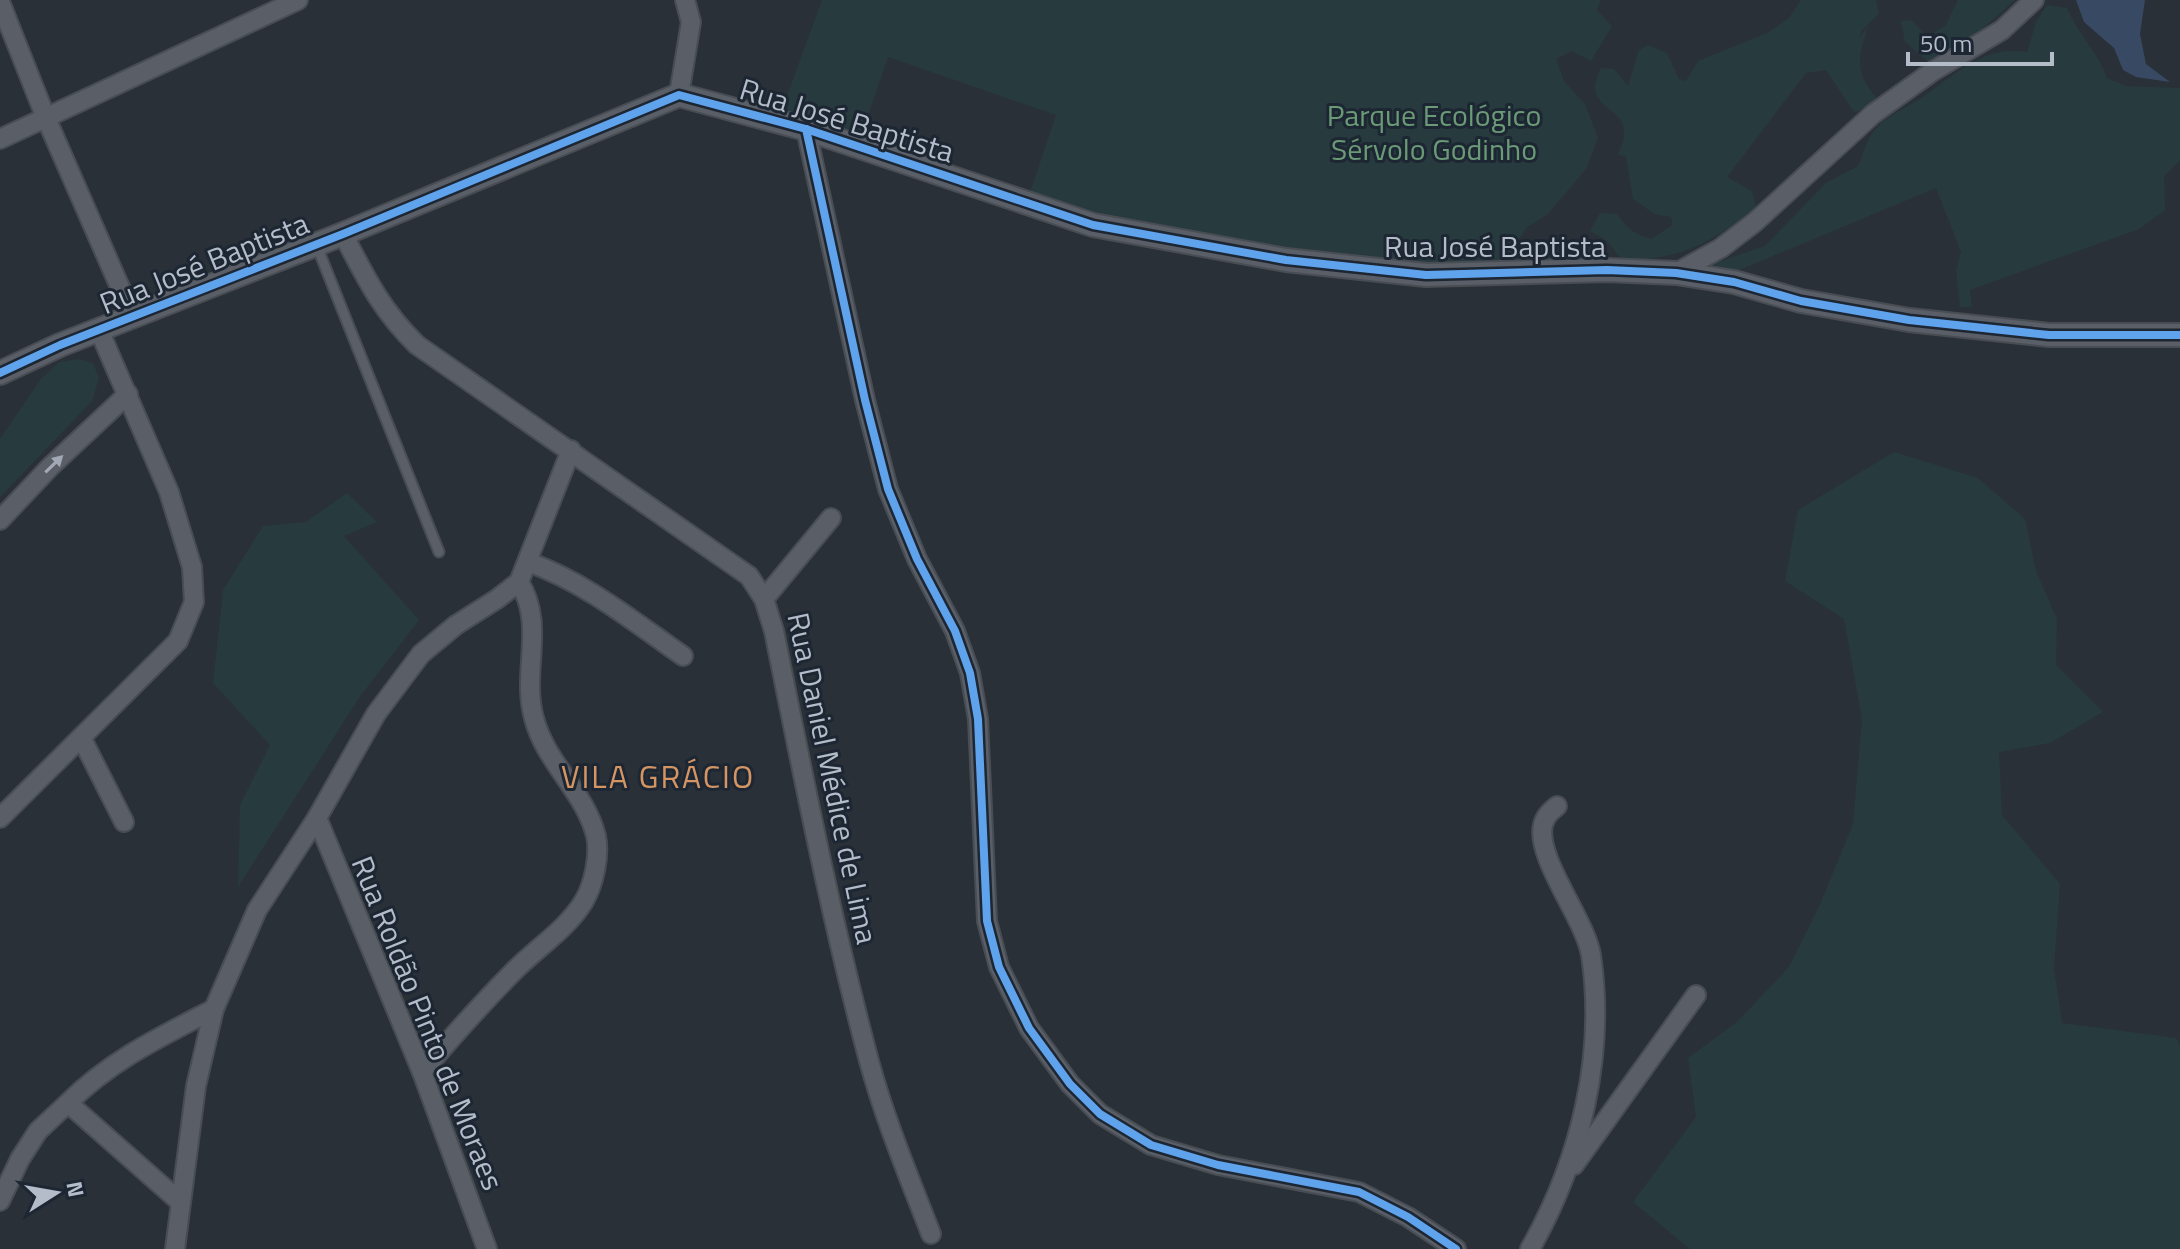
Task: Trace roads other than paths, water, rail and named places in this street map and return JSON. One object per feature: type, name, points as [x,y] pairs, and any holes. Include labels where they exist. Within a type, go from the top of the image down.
[{"type":"street","points":[[0,139],[298,0]]},
{"type":"street","points":[[679,95],[691,22],[685,0]]},
{"type":"street","points":[[1676,273],[1721,248],[1755,222],[1873,114],[1933,71],[2002,30],[2034,0]]},
{"type":"street","points":[[0,2],[46,118],[133,317]]},
{"type":"street","name":"Rua José Baptista","points":[[0,373],[679,95],[806,129],[1093,225],[1286,260],[1426,275],[1607,270],[1676,273],[1734,282],[1801,301],[1909,320],[2049,335],[2180,335]]},
{"type":"street","points":[[806,129],[865,400],[888,489],[917,559],[955,631],[970,673],[978,719],[987,921],[999,967],[1029,1028],[1070,1084],[1100,1114],[1151,1145],[1218,1165],[1359,1192],[1408,1217],[1456,1249]]},
{"type":"street","name":"Rua Daniel Médice de Lima","points":[[343,234],[370,287],[392,321],[417,345],[749,576],[764,599],[774,631],[827,890],[870,1063],[931,1234]]},
{"type":"street","points":[[0,818],[178,641],[194,602],[192,567],[174,507],[99,330]]},
{"type":"street","points":[[0,520],[50,467],[128,394]]},
{"type":"street","points":[[175,1249],[196,1086],[214,1009],[257,910],[317,818],[376,714],[421,654],[456,625],[519,582],[571,450]]},
{"type":"street","points":[[764,599],[831,518]]},
{"type":"street","points":[[528,562],[556,572],[596,595],[683,656]]},
{"type":"street","points":[[422,1072],[519,966],[569,923],[587,897],[597,859],[596,838],[587,813],[541,740],[533,716],[534,638],[531,612],[519,582]]},
{"type":"street","points":[[82,739],[124,822]]},
{"type":"street","points":[[1530,1249],[1565,1177],[1588,1095],[1596,1006],[1590,951],[1573,906],[1543,845],[1542,826],[1548,813],[1557,806]]},
{"type":"street","name":"Rua Roldão Pinto de Moraes","points":[[317,818],[422,1072],[487,1249]]},
{"type":"street","points":[[1565,1177],[1696,995]]},
{"type":"street","points":[[0,1201],[20,1159],[38,1131],[92,1078],[131,1052],[214,1009]]},
{"type":"street","points":[[68,1103],[179,1201]]},
{"type":"lane","points":[[316,244],[439,552]]},
{"type":"water","points":[[2076,0],[2145,0],[2140,34],[2146,64],[2170,82],[2136,77],[2123,70],[2114,48],[2084,22]]},
{"type":"district","name":"VILA GRÁCIO","points":[[658,776]]},
{"type":"park label","name":"Parque Ecológico Sérvolo Godinho","points":[[1434,132]]}]
